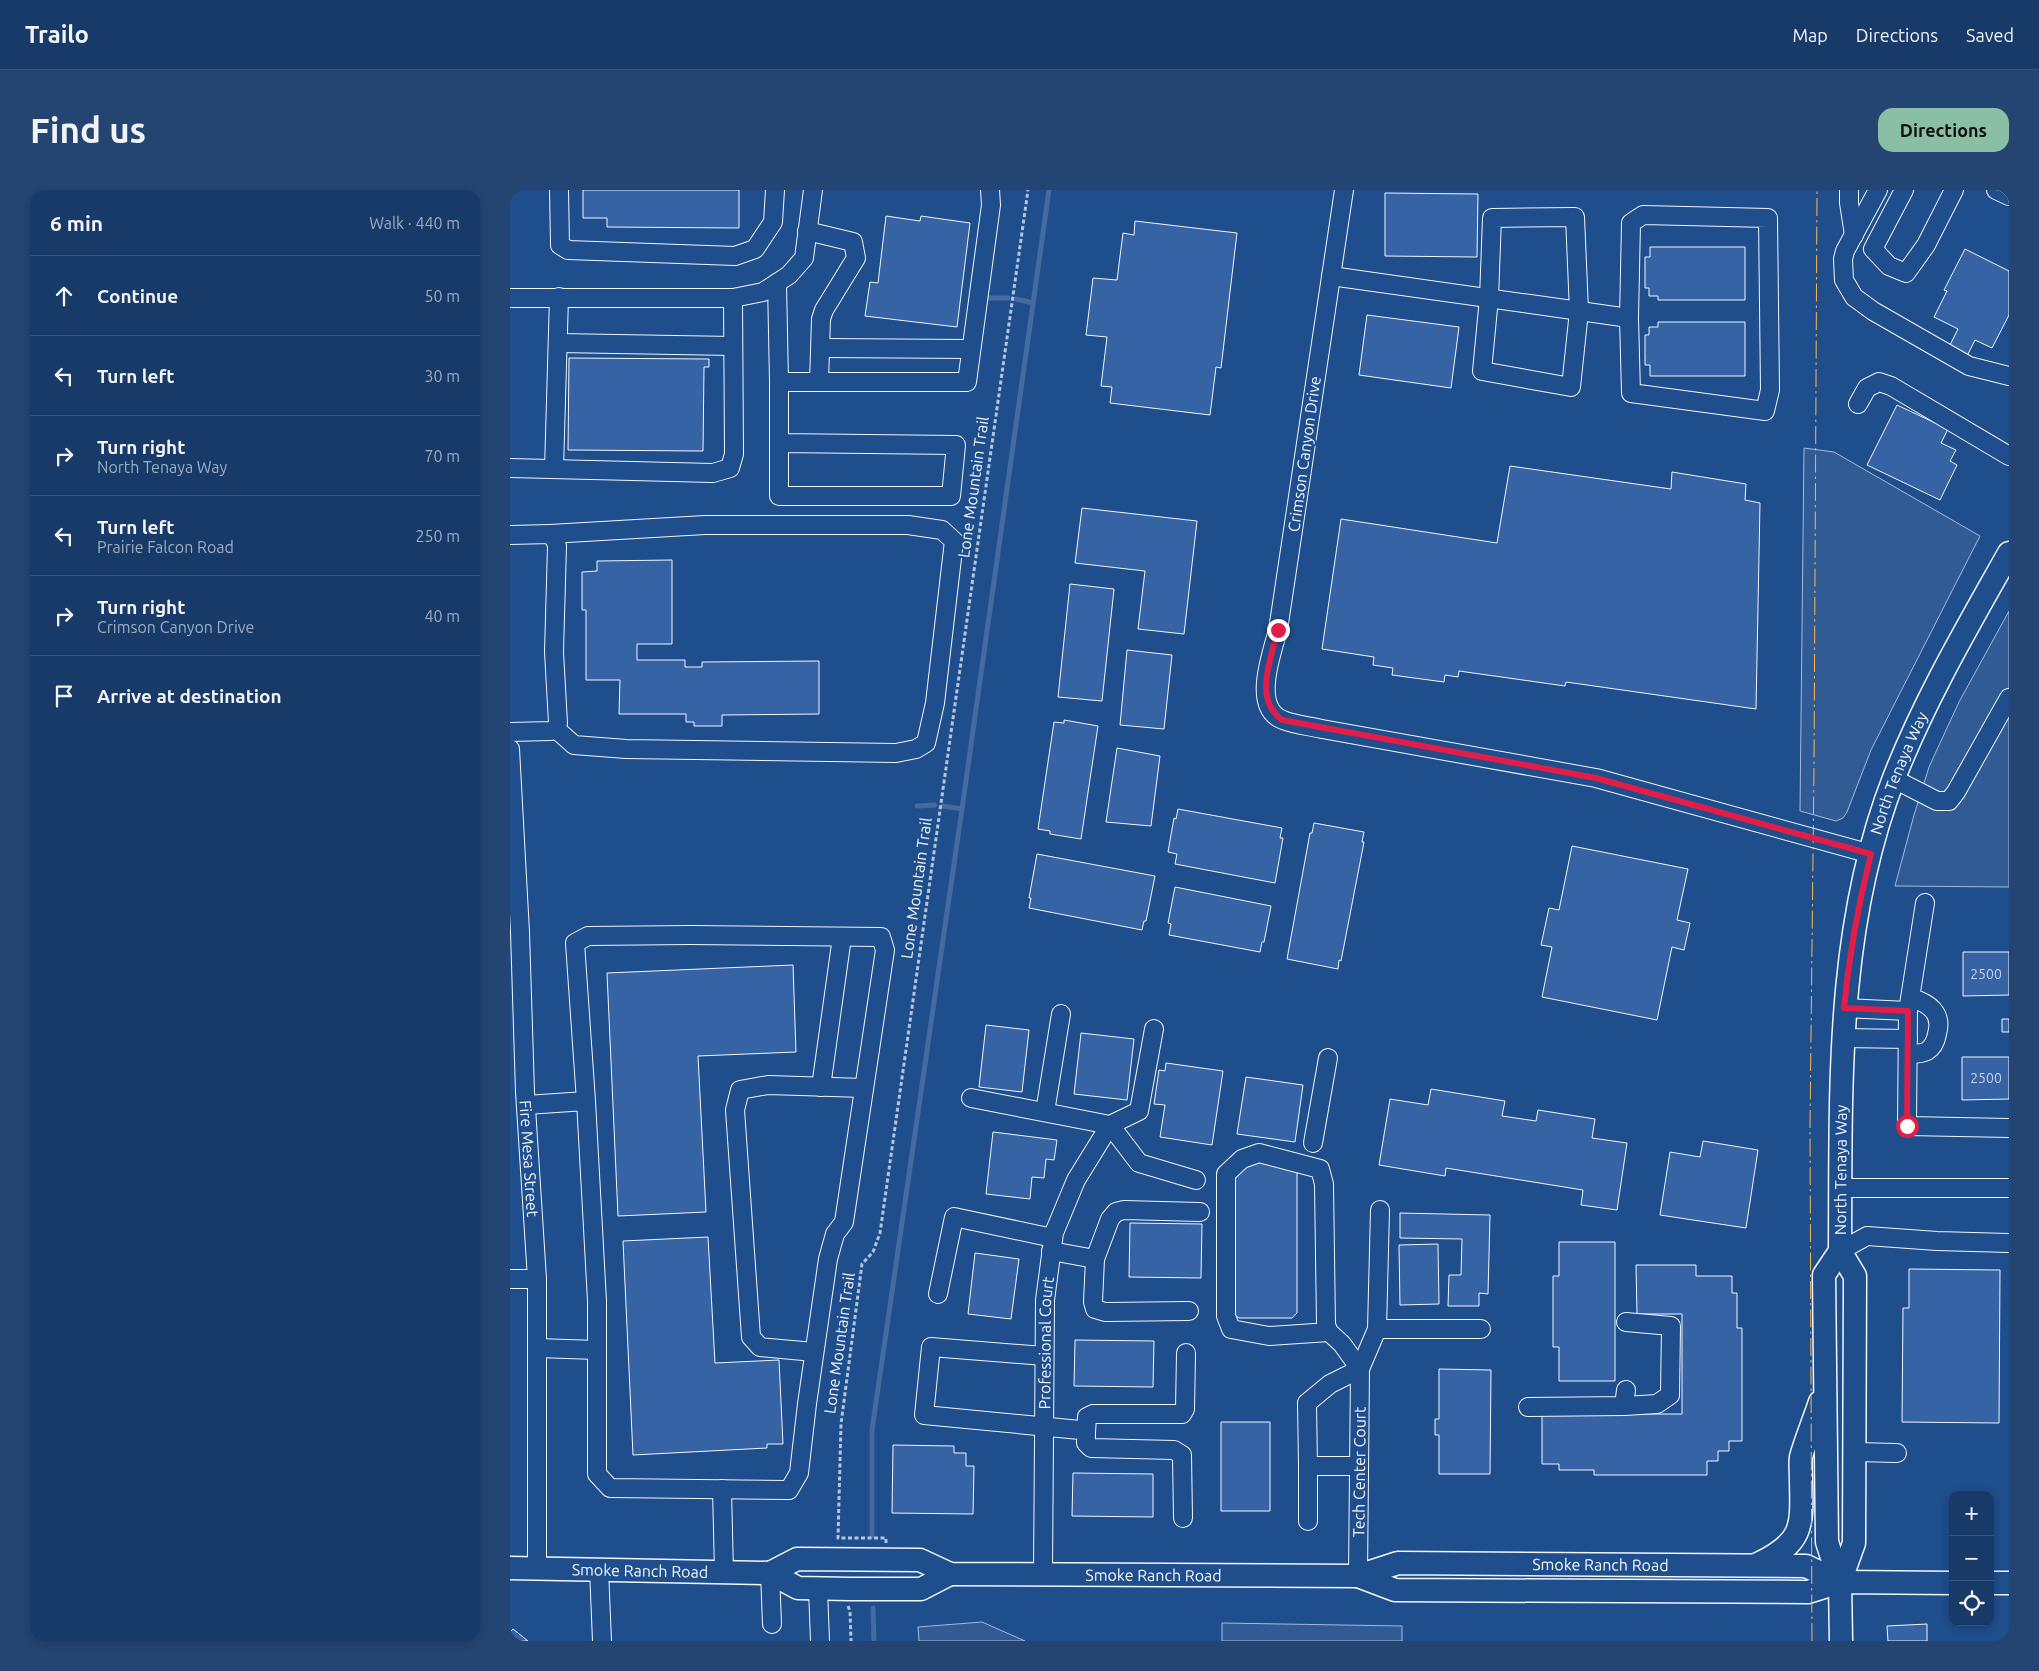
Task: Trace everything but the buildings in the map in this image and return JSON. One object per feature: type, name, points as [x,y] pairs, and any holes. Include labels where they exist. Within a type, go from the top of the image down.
[{"type":"main road","name":"North Tenaya Way","points":[[1840,1582],[1854,1543],[1855,1276],[1840,1251],[1840,1188],[1844,1008],[1860,895],[1894,779],[1937,682],[2002,582],[2009,553]]},
{"type":"main road","name":"North Tenaya Way","points":[[1840,1251],[1824,1275],[1827,1542],[1840,1582],[1841,1641]]},
{"type":"main road","points":[[1755,1566],[1776,1556],[1786,1548],[1800,1526],[1801,1459],[1825,1384]]},
{"type":"main road","name":"Smoke Ranch Road","points":[[770,1573],[797,1558],[920,1560],[950,1574],[1358,1576],[1398,1563],[1806,1566],[1840,1582]]},
{"type":"main road","name":"Smoke Ranch Road","points":[[510,1568],[770,1573],[798,1588],[921,1589],[950,1574]]},
{"type":"main road","name":"Smoke Ranch Road","points":[[1358,1576],[1395,1590],[1808,1592],[1840,1582],[1949,1582]]},
{"type":"main road","points":[[1994,1583],[2009,1583]]},
{"type":"street","points":[[559,190],[560,245],[568,250],[735,256],[755,249],[773,222],[775,190]]},
{"type":"street","points":[[510,298],[733,298],[763,292],[789,275],[804,258],[813,190]]},
{"type":"street","points":[[779,382],[967,382],[991,205],[990,190]]},
{"type":"street","name":"Crimson Canyon Drive","points":[[1344,190],[1278,630],[1267,674],[1266,694],[1269,708],[1282,720],[1596,778],[1871,854]]},
{"type":"street","points":[[1849,190],[1848,203],[1854,235]]},
{"type":"street","points":[[1878,190],[1843,259],[1843,270],[1848,288],[1854,297],[1873,311],[1969,366],[2009,376]]},
{"type":"street","points":[[1904,190],[1873,249],[1889,266],[1906,273],[1926,245],[1954,190]]},
{"type":"street","points":[[1996,190],[2009,196]]},
{"type":"street","points":[[1643,215],[1768,218],[1770,390],[1765,411],[1630,392],[1629,318],[1630,223],[1643,215]]},
{"type":"street","points":[[1575,217],[1579,311],[1571,387],[1482,371],[1489,298],[1492,218],[1575,217]]},
{"type":"street","points":[[807,231],[853,242],[856,258],[824,310],[819,382]]},
{"type":"street","points":[[1331,276],[1629,318]]},
{"type":"street","points":[[778,283],[779,496],[951,496],[956,445],[779,443]]},
{"type":"street","points":[[554,469],[559,297]]},
{"type":"street","points":[[510,468],[713,473],[730,468],[734,454],[733,298]]},
{"type":"street","points":[[558,343],[733,346]]},
{"type":"street","points":[[820,348],[971,349]]},
{"type":"street","points":[[1858,404],[1867,388],[1879,382],[1890,386],[2009,456]]},
{"type":"street","points":[[510,535],[704,525],[908,525],[942,530],[954,541],[935,703],[926,743],[921,747],[896,753],[626,749],[574,745],[556,729]]},
{"type":"street","points":[[550,534],[557,546],[554,652],[558,723],[556,729]]},
{"type":"street","points":[[1894,779],[1937,800],[1949,801],[1956,792],[2009,698]]},
{"type":"street","points":[[510,732],[551,731],[556,729]]},
{"type":"street","name":"Fire Mesa Street","points":[[510,749],[520,932],[517,1031],[526,1105],[537,1279],[537,1568]]},
{"type":"street","points":[[1925,903],[1909,1005],[1907,1126],[2009,1128]]},
{"type":"street","points":[[588,936],[842,937],[881,937],[885,950],[844,1222],[835,1234],[828,1260],[814,1352],[800,1473],[789,1490],[610,1488],[597,1474],[597,1301],[575,943],[588,936]]},
{"type":"street","points":[[821,1087],[842,937]]},
{"type":"street","points":[[1843,1038],[1908,1047],[1926,1052],[1933,1045],[1939,1027],[1936,1014],[1931,1006],[1924,1002],[1909,1005],[1844,1008]]},
{"type":"street","points":[[1045,1112],[1061,1014]]},
{"type":"street","points":[[971,1098],[1110,1125],[1139,1111],[1154,1029]]},
{"type":"street","points":[[1313,1143],[1328,1058]]},
{"type":"street","points":[[814,1352],[760,1347],[751,1337],[735,1110],[740,1090],[768,1086],[864,1088]]},
{"type":"street","points":[[526,1105],[586,1101]]},
{"type":"street","points":[[1110,1125],[1139,1163],[1196,1180]]},
{"type":"street","name":"Professional Court","points":[[1043,1574],[1045,1300],[1052,1245],[1076,1180],[1110,1125]]},
{"type":"street","points":[[1329,1332],[1269,1336],[1231,1329],[1226,1316],[1226,1174],[1242,1159],[1259,1153],[1320,1169],[1324,1184],[1326,1325],[1329,1332],[1342,1344],[1360,1369]]},
{"type":"street","points":[[1840,1188],[2009,1188]]},
{"type":"street","points":[[1189,1311],[1105,1312],[1095,1309],[1093,1302],[1095,1259],[1110,1219],[1116,1212],[1124,1210],[1200,1212]]},
{"type":"street","points":[[1308,1521],[1307,1403],[1330,1384],[1360,1369],[1377,1328],[1380,1210]]},
{"type":"street","points":[[938,1294],[954,1217],[1095,1259]]},
{"type":"street","points":[[1840,1251],[1867,1236],[2009,1243]]},
{"type":"street","points":[[510,1279],[537,1279]]},
{"type":"street","points":[[1528,1407],[1625,1398],[1657,1404],[1670,1395],[1670,1326],[1626,1322]]},
{"type":"street","points":[[1377,1328],[1481,1329]]},
{"type":"street","points":[[1044,1356],[931,1347],[924,1415],[1086,1433]]},
{"type":"street","points":[[537,1348],[597,1350]]},
{"type":"street","points":[[1183,1518],[1182,1455],[1174,1450],[1091,1448],[1086,1443],[1086,1433],[1087,1418],[1093,1414],[1182,1414],[1185,1409],[1186,1353]]},
{"type":"street","name":"Tech Center Court","points":[[1358,1576],[1360,1369]]},
{"type":"street","points":[[1855,1452],[1897,1453]]},
{"type":"street","points":[[1308,1466],[1359,1466]]},
{"type":"street","points":[[722,1489],[724,1572]]},
{"type":"street","points":[[599,1569],[602,1641]]},
{"type":"street","points":[[770,1573],[772,1624]]},
{"type":"street","points":[[818,1588],[820,1641]]},
{"type":"path","name":"Lone Mountain Trail","points":[[886,1538],[838,1538],[840,1424],[862,1264],[873,1252],[880,1233],[1028,190]]},
{"type":"path","points":[[848,1607],[850,1611],[851,1641]]},
{"type":"shaded area","points":[[1804,448],[1834,452],[1980,536],[1871,750],[1847,812],[1843,818],[1836,821],[1800,811]]},
{"type":"shaded area","points":[[2009,611],[2009,887],[1895,886],[1929,767],[1959,702]]},
{"type":"shaded area","points":[[982,1622],[1025,1641],[919,1641],[918,1627]]},
{"type":"shaded area","points":[[1222,1623],[1402,1626],[1402,1641],[1222,1641]]},
{"type":"waterway","points":[[872,1536],[872,1430],[1049,190]]},
{"type":"waterway","points":[[988,298],[1008,298]]},
{"type":"waterway","points":[[1016,299],[1033,303]]},
{"type":"waterway","points":[[917,806],[935,805]]},
{"type":"waterway","points":[[943,806],[962,809]]},
{"type":"waterway","points":[[873,1608],[874,1641]]},
{"type":"power","points":[[1812,1641],[1810,1125],[1817,190]]},
{"type":"route","points":[[1278,630],[1267,674],[1266,694],[1269,708],[1282,720],[1596,778],[1871,854],[1860,895],[1844,1008],[1908,1011],[1907,1126]]}]
